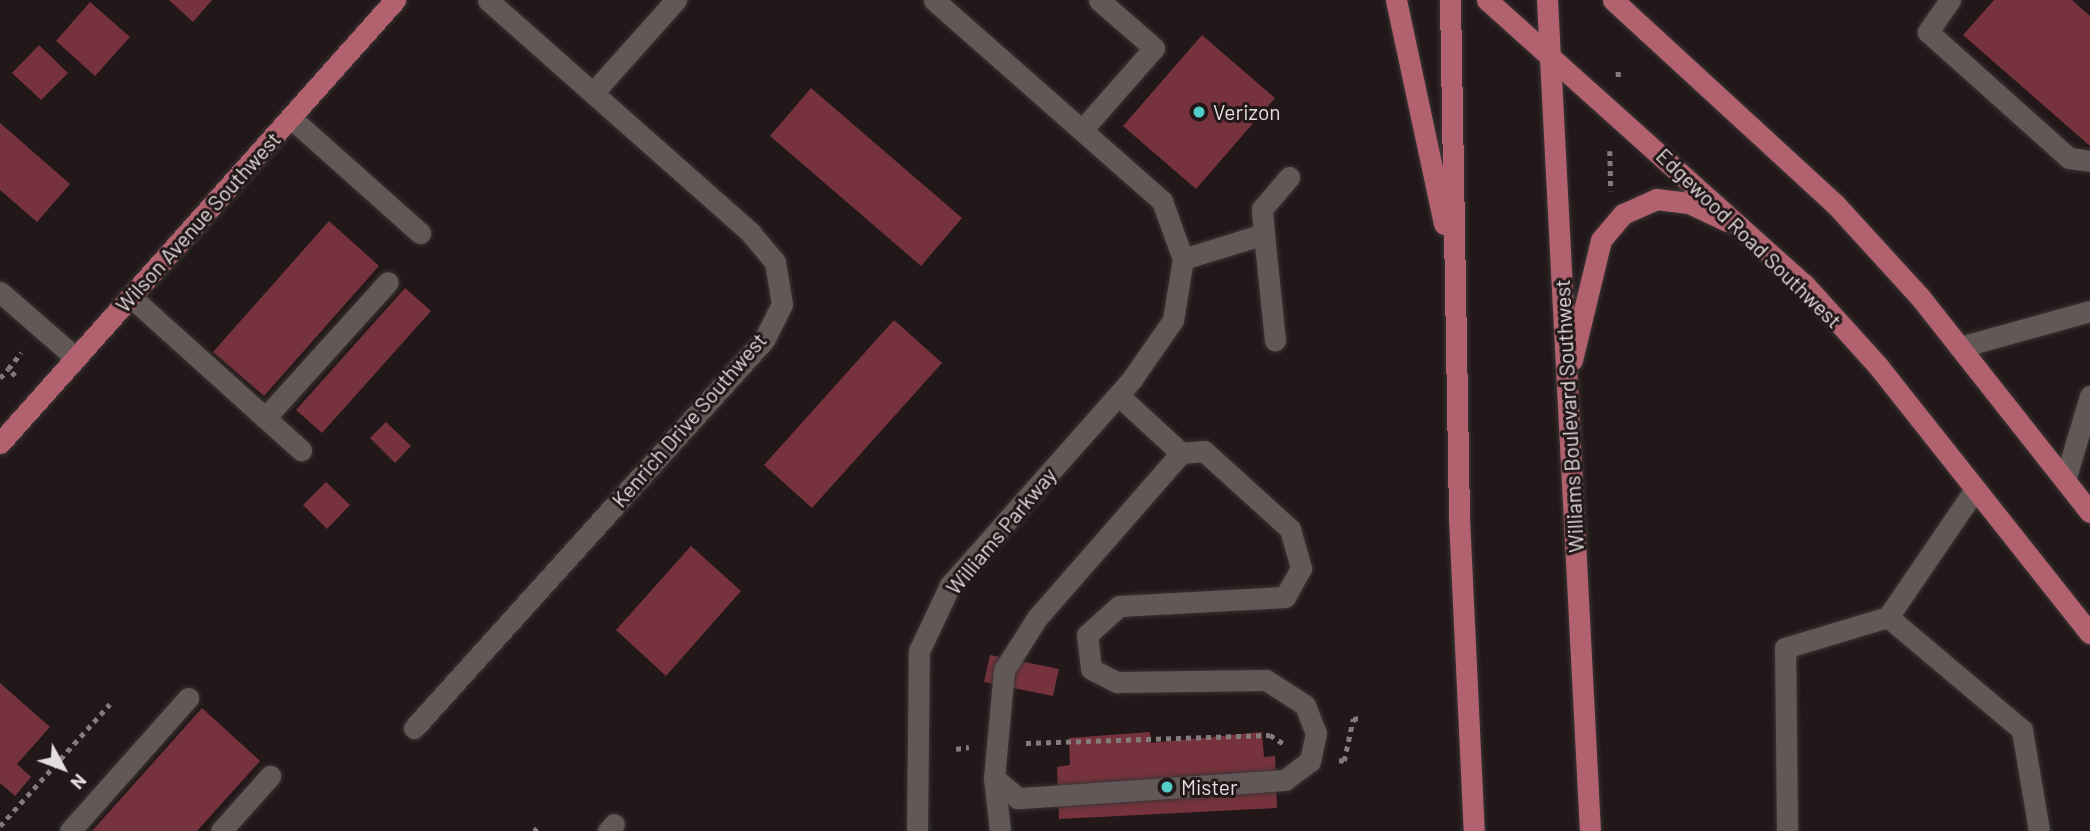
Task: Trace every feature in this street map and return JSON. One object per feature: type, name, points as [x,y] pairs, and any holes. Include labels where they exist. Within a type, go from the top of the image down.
[{"type":"main road","name":"Wilson Avenue Southwest","points":[[0,443],[396,0]]},
{"type":"main road","points":[[1396,0],[1455,274]]},
{"type":"main road","points":[[1450,0],[1455,274],[1474,831]]},
{"type":"main road","name":"Edgewood Road Southwest","points":[[1487,0],[1550,51],[1746,231],[1878,366],[1974,491],[2090,633]]},
{"type":"main road","name":"Williams Boulevard Southwest","points":[[1547,0],[1590,831]]},
{"type":"main road","points":[[1613,0],[1836,205],[1960,347],[2090,512]]},
{"type":"main road","points":[[1567,382],[1601,240],[1623,214],[1656,199],[1689,203],[1746,231]]},
{"type":"street","name":"Kenrich Drive Southwest","points":[[414,728],[764,340],[782,304],[775,262],[751,233],[488,0]]},
{"type":"street","points":[[593,93],[676,0]]},
{"type":"street","points":[[934,0],[1162,201],[1183,258],[1264,233]]},
{"type":"street","points":[[1082,130],[1154,48],[1100,0]]},
{"type":"street","points":[[1950,0],[1928,32],[2069,158],[2090,161]]},
{"type":"street","points":[[291,118],[420,233]]},
{"type":"street","points":[[1275,340],[1262,209],[1289,177]]},
{"type":"street","name":"Williams Parkway","points":[[917,831],[919,651],[950,585],[1125,387],[1173,320],[1183,258]]},
{"type":"street","points":[[265,418],[388,282]]},
{"type":"street","points":[[0,292],[76,358]]},
{"type":"street","points":[[131,297],[301,450]]},
{"type":"street","points":[[1960,347],[2090,311]]},
{"type":"street","points":[[1125,387],[1181,453]]},
{"type":"street","points":[[2065,480],[2090,396]]},
{"type":"street","points":[[994,778],[1018,798],[1285,780],[1311,753],[1316,733],[1305,705],[1266,680],[1117,682],[1091,669],[1087,635],[1119,606],[1285,597],[1301,568],[1290,529],[1204,451],[1181,453],[1037,618],[1004,670],[994,778],[1000,831]]},
{"type":"street","points":[[1787,831],[1781,656],[1791,641],[1888,617],[1974,491]]},
{"type":"street","points":[[1888,617],[2022,730],[2039,831]]},
{"type":"street","points":[[70,831],[188,698]]},
{"type":"street","points":[[221,831],[270,776]]},
{"type":"path","points":[[1618,67],[1618,76]]},
{"type":"path","points":[[1610,151],[1606,183],[1616,201]]},
{"type":"path","points":[[0,378],[21,354]]},
{"type":"path","points":[[8,369],[15,376]]},
{"type":"path","points":[[0,826],[110,704]]},
{"type":"path","points":[[956,748],[1270,735],[1311,753],[1344,761],[1353,719],[1361,718]]},
{"type":"building","points":[[169,0],[212,0],[193,22]]},
{"type":"building","points":[[1994,0],[2072,0],[2090,16],[2090,146],[1963,35]]},
{"type":"building","points":[[90,2],[130,37],[95,76],[56,41]]},
{"type":"building","name":"Verizon","points":[[1202,35],[1275,98],[1196,189],[1123,126]]},
{"type":"building","points":[[39,45],[68,73],[41,100],[12,73]]},
{"type":"building","points":[[811,88],[962,218],[921,266],[770,136]]},
{"type":"building","points":[[0,123],[70,184],[37,222],[0,190]]},
{"type":"building","points":[[329,221],[379,266],[264,396],[213,352]]},
{"type":"building","points":[[405,288],[431,311],[322,433],[296,410]]},
{"type":"building","points":[[894,320],[942,363],[812,508],[764,465]]},
{"type":"building","points":[[386,422],[411,446],[395,463],[370,438]]},
{"type":"building","points":[[326,482],[350,505],[327,529],[303,505]]},
{"type":"building","points":[[691,546],[741,591],[666,676],[616,630]]},
{"type":"building","points":[[990,655],[1059,669],[1053,696],[984,682]]},
{"type":"building","points":[[0,683],[50,727],[17,764],[31,777],[15,796],[0,783]]},
{"type":"building","points":[[202,708],[260,761],[197,831],[92,831]]},
{"type":"building","name":"Mister","points":[[1150,732],[1151,743],[1262,732],[1264,757],[1275,756],[1277,808],[1059,819],[1057,767],[1070,765],[1069,738]]},
{"type":"place","name":"Verizon","points":[[1199,112]]},
{"type":"place","name":"Mister","points":[[1167,787]]}]
